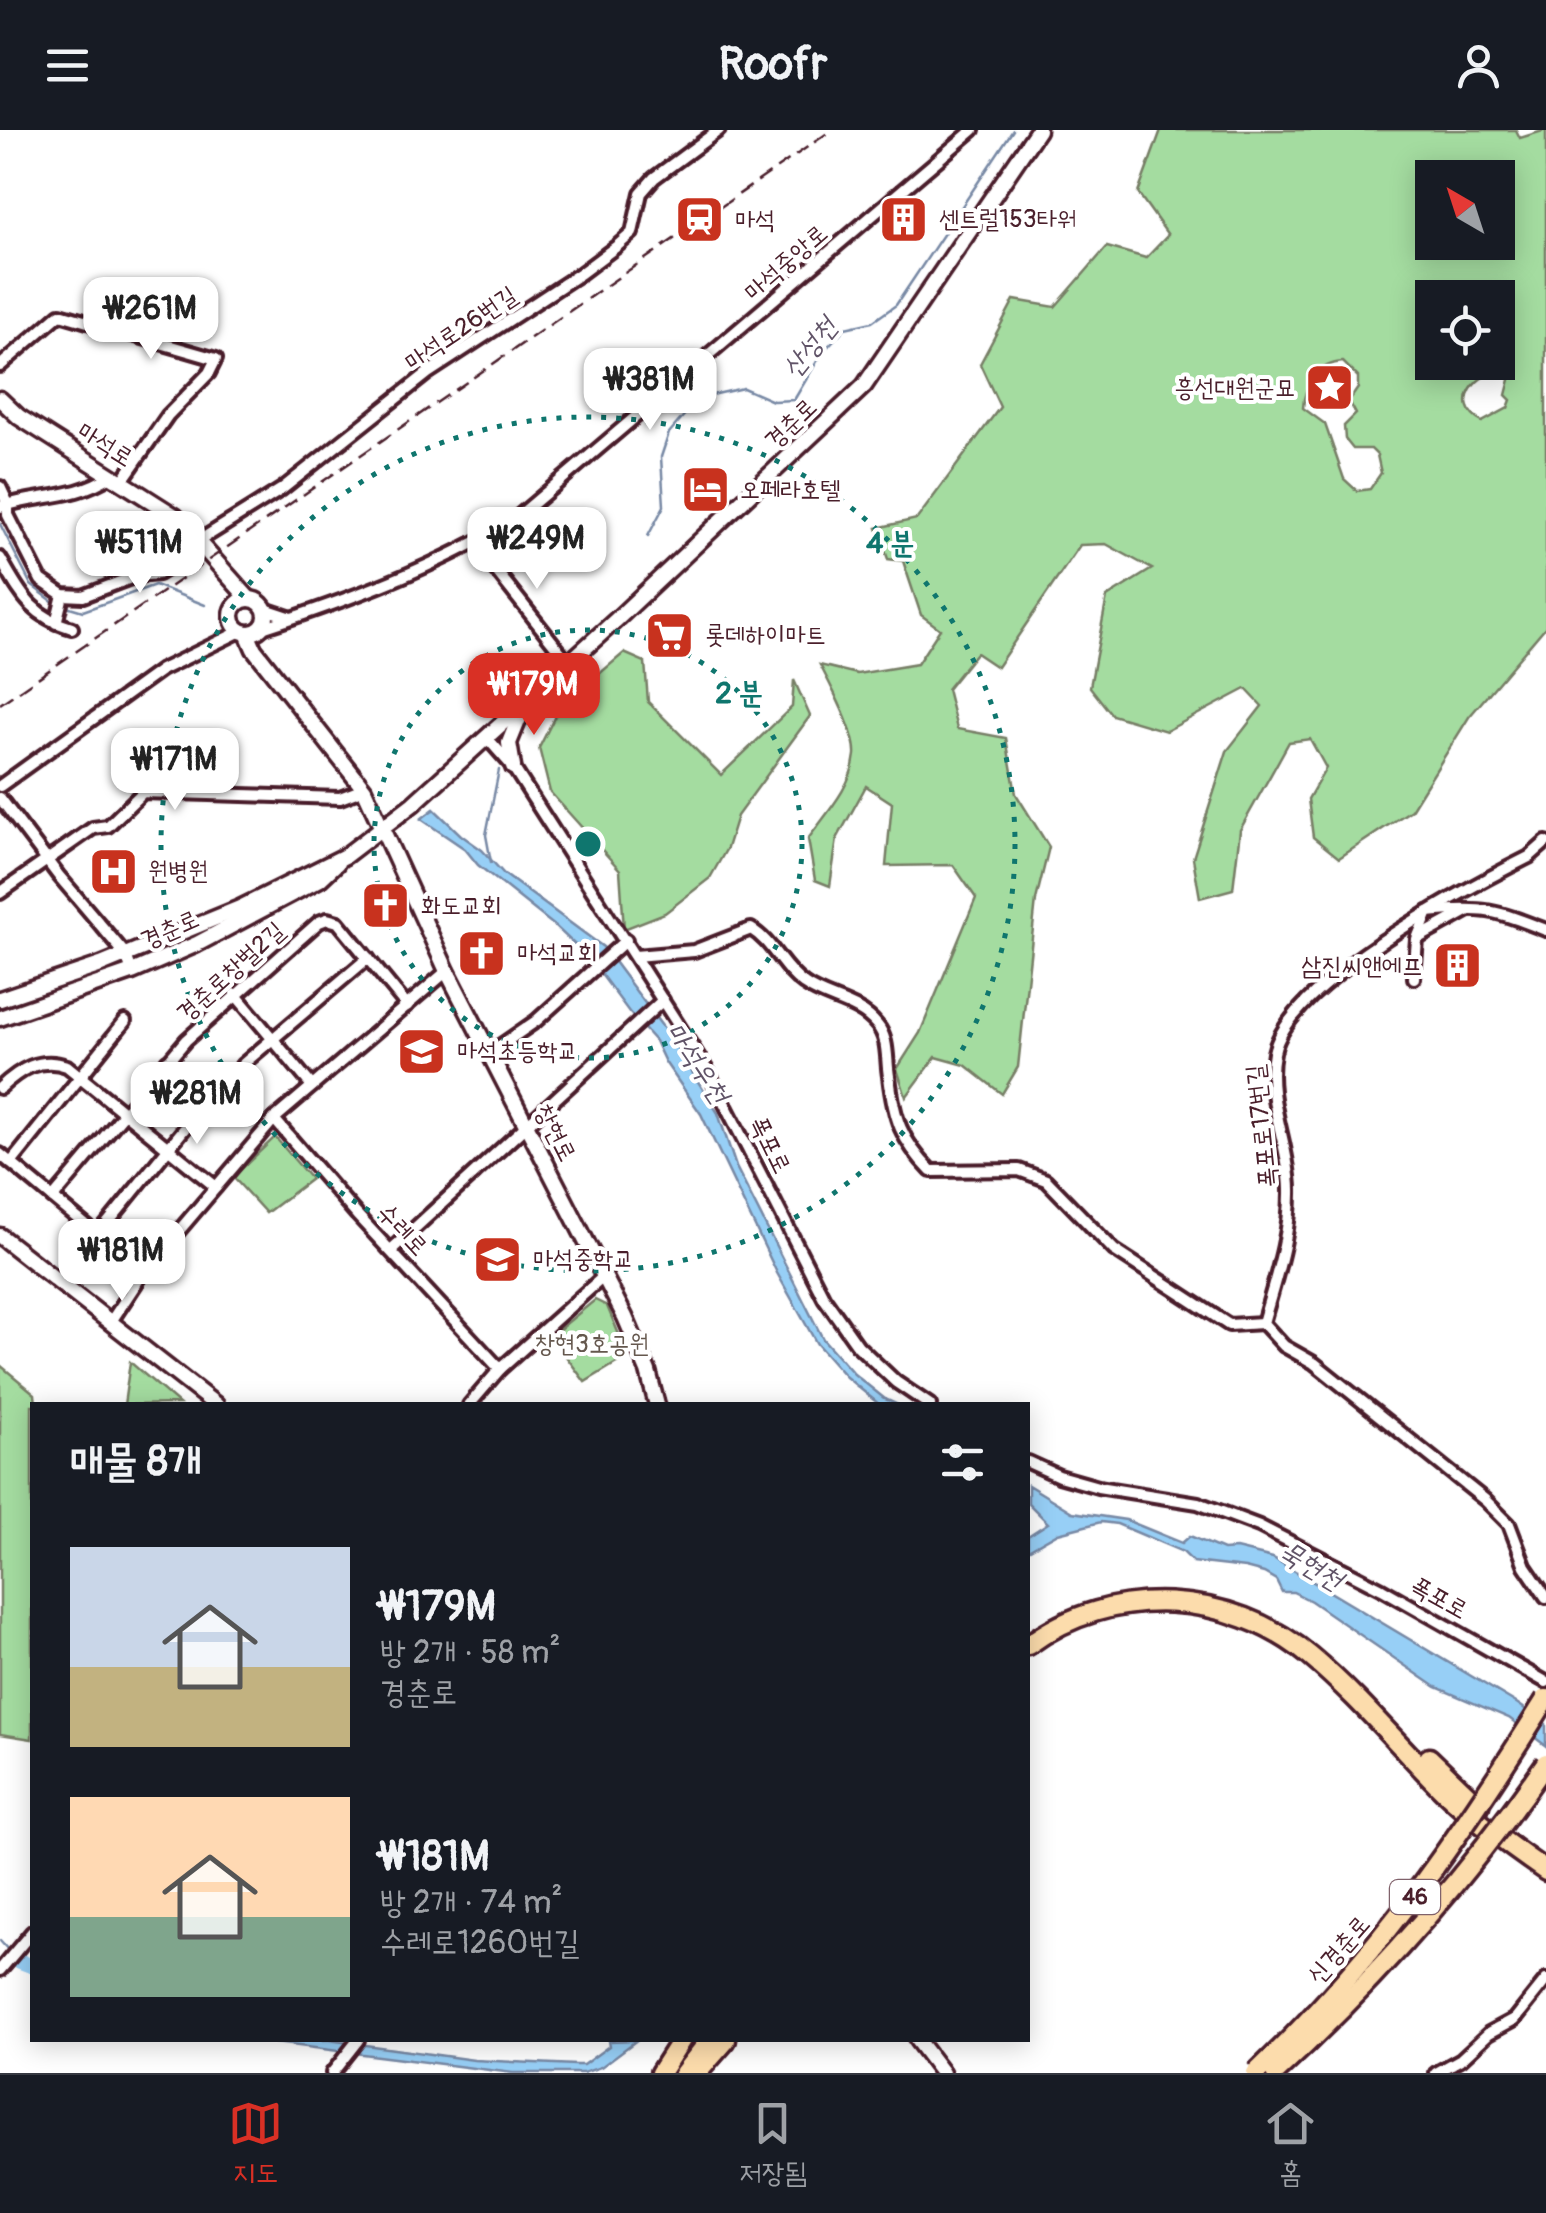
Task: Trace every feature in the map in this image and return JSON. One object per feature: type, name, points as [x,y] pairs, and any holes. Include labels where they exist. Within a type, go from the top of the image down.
[{"type":"highway","points":[[1030,1635],[1074,1611],[1145,1593],[1206,1596],[1250,1609],[1283,1624],[1314,1647],[1489,1816],[1546,1858]]},
{"type":"highway","points":[[1030,1645],[1072,1620],[1148,1601],[1213,1608],[1272,1629],[1310,1656],[1448,1795],[1546,1871]]},
{"type":"highway","name":"신경춘로","points":[[1256,2073],[1334,1996],[1406,1910],[1487,1794],[1546,1698]]},
{"type":"highway","name":"신경춘로","points":[[1276,2073],[1350,2002],[1428,1917],[1546,1763]]},
{"type":"highway","points":[[660,2073],[681,2042]]},
{"type":"highway","points":[[672,2073],[696,2042]]},
{"type":"highway","points":[[684,2073],[708,2042]]},
{"type":"highway","points":[[697,2073],[724,2042]]},
{"type":"street","name":"마석로26번길","points":[[63,597],[83,596],[136,576],[158,574],[282,489],[428,373],[617,246],[632,233],[641,193],[654,178],[719,130]]},
{"type":"street","name":"마석중앙로","points":[[262,628],[475,544],[542,499],[973,130]]},
{"type":"street","name":"경춘로","points":[[0,1018],[132,972],[281,902],[320,879],[413,804],[864,386],[1038,130]]},
{"type":"street","points":[[0,366],[60,314],[216,360],[117,478],[50,499],[4,506]]},
{"type":"street","name":"마석로","points":[[0,399],[19,417],[176,516],[225,575],[265,609]]},
{"type":"street","points":[[0,487],[4,506],[41,580],[63,597],[56,619]]},
{"type":"street","points":[[475,544],[570,662]]},
{"type":"street","points":[[0,558],[27,603],[72,628]]},
{"type":"street","points":[[225,575],[239,624],[254,649],[364,788],[383,828]]},
{"type":"street","points":[[0,786],[161,670],[225,639],[239,624],[239,602],[249,599]]},
{"type":"street","points":[[239,624],[262,628],[265,609],[295,617]]},
{"type":"street","points":[[513,768],[510,742],[524,704]]},
{"type":"street","name":"폭포로","points":[[488,738],[513,768],[626,940],[658,1004],[733,1116],[824,1298],[858,1346],[896,1382],[926,1402]]},
{"type":"street","points":[[0,894],[93,828],[108,826],[143,792],[340,798],[364,788]]},
{"type":"street","points":[[0,798],[126,955],[132,972]]},
{"type":"street","name":"창현로","points":[[383,828],[394,860],[448,972],[626,1317],[656,1402]]},
{"type":"street","name":"폭포로17번길","points":[[1263,1323],[1283,1250],[1290,1188],[1272,1089],[1274,1050],[1298,1008],[1391,934],[1528,857],[1546,842]]},
{"type":"street","name":"경춘로","points":[[0,999],[206,923],[344,856]]},
{"type":"street","points":[[1417,938],[1474,908]]},
{"type":"street","points":[[1414,978],[1417,938],[1428,912],[1474,908],[1513,916],[1546,930]]},
{"type":"street","name":"경춘로창벌2길","points":[[53,1198],[167,1060],[312,926],[327,919],[338,922],[407,1006]]},
{"type":"street","points":[[635,956],[694,951],[752,928],[761,934],[786,968],[805,985],[858,1010],[877,1024],[886,1044],[898,1126],[910,1150],[931,1171],[1019,1170],[1046,1180],[1114,1250],[1229,1325],[1263,1323],[1284,1346],[1314,1363],[1485,1500],[1509,1524],[1525,1566],[1546,1597]]},
{"type":"street","points":[[491,1052],[536,1021],[626,940]]},
{"type":"street","points":[[242,1065],[368,958]]},
{"type":"street","points":[[110,1323],[143,1273],[274,1119],[448,972]]},
{"type":"street","points":[[234,994],[312,1086]]},
{"type":"street","points":[[391,1250],[658,1004]]},
{"type":"street","points":[[11,1163],[125,1021]]},
{"type":"street","points":[[98,1236],[206,1102],[202,1092],[167,1060]]},
{"type":"street","points":[[0,1088],[24,1069],[45,1062],[67,1066],[216,1187]]},
{"type":"street","name":"수레로","points":[[274,1119],[500,1369]]},
{"type":"street","points":[[0,1154],[143,1273]]},
{"type":"street","points":[[0,1236],[212,1402]]},
{"type":"street","points":[[471,1402],[500,1369],[603,1277]]},
{"type":"street","name":"폭포로","points":[[1030,1463],[1098,1487],[1198,1503],[1259,1526],[1382,1589],[1546,1682]]},
{"type":"street","points":[[0,1970],[30,1935]]},
{"type":"street","points":[[1436,2073],[1462,2059],[1489,2033],[1515,2018],[1546,1980]]},
{"type":"street","points":[[332,2073],[356,2042]]},
{"type":"street","points":[[919,2042],[942,2073]]},
{"type":"green space","points":[[1161,130],[1516,130],[1520,138],[1546,130],[1546,626],[1469,717],[1411,810],[1339,858],[1313,837],[1308,799],[1326,768],[1310,739],[1289,742],[1240,830],[1233,889],[1200,898],[1193,858],[1227,751],[1262,706],[1246,689],[1166,731],[1112,715],[1090,687],[1107,597],[1152,569],[1106,544],[1080,545],[997,667],[976,653],[947,689],[957,729],[1006,738],[1016,794],[1049,847],[1036,900],[1018,1067],[1002,1094],[965,1065],[936,1057],[906,1097],[897,1069],[920,1033],[976,898],[953,865],[886,866],[892,803],[866,786],[837,839],[830,886],[815,880],[808,839],[844,789],[855,755],[847,722],[820,665],[857,674],[917,664],[940,629],[921,615],[903,561],[888,559],[877,528],[917,519],[1000,407],[980,364],[1014,300],[1055,307],[1107,247],[1146,258],[1168,235],[1138,193]],"holes":[[[1343,362],[1358,377],[1358,388],[1349,401],[1356,414],[1344,426],[1345,439],[1353,449],[1371,449],[1377,455],[1381,473],[1370,489],[1357,491],[1344,479],[1325,424],[1303,408],[1314,376],[1327,366]]]},
{"type":"green space","points":[[624,653],[645,662],[648,702],[721,775],[792,707],[794,680],[810,716],[737,816],[727,848],[710,878],[665,913],[624,929],[620,870],[550,792],[539,748],[559,708]]},
{"type":"green space","points":[[275,1137],[311,1179],[266,1213],[233,1177]]},
{"type":"green space","name":"창현3호공원","points":[[595,1300],[607,1306],[628,1356],[585,1382],[551,1336]]},
{"type":"green space","points":[[130,1362],[177,1402],[124,1402]]},
{"type":"green space","points":[[0,1365],[35,1394],[36,1402],[30,1402],[30,1739],[0,1734]]},
{"type":"water","points":[[434,809],[504,874],[603,947],[668,1034],[718,1113],[736,1167],[823,1339],[854,1374],[892,1402],[876,1402],[846,1377],[817,1344],[777,1273],[701,1114],[655,1041],[589,958],[478,865],[465,849],[421,819]]},
{"type":"water","points":[[1030,1486],[1072,1512],[1126,1520],[1182,1543],[1190,1536],[1223,1550],[1236,1549],[1273,1558],[1518,1704],[1546,1724],[1546,1746],[1509,1718],[1436,1687],[1311,1601],[1293,1592],[1282,1592],[1276,1580],[1264,1573],[1193,1562],[1183,1552],[1117,1524],[1101,1522],[1058,1533],[1030,1549],[1030,1535],[1048,1523],[1030,1505]]},
{"type":"water","points":[[267,2042],[344,2042],[474,2060],[583,2065],[609,2046],[608,2042],[634,2042],[601,2067],[583,2073],[513,2073]]},
{"type":"waterway","name":"산성천","points":[[648,536],[664,506],[661,457],[669,433],[693,405],[712,395],[743,388],[773,401],[794,400],[822,353],[845,328],[872,322],[896,305],[1013,130]]},
{"type":"waterway","name":"마석우천","points":[[0,524],[31,585],[55,603]]},
{"type":"waterway","name":"마석우천","points":[[63,605],[83,611],[155,585],[205,605]]},
{"type":"waterway","name":"산성천","points":[[504,696],[536,661]]},
{"type":"waterway","name":"산성천","points":[[491,862],[486,835],[499,770]]},
{"type":"waterway","name":"묵현천","points":[[0,1941],[9,1951]]},
{"type":"waterway","name":"묵현천","points":[[19,1961],[30,1965]]},
{"type":"railway","points":[[0,704],[832,130]]},
{"type":"place","name":"센트럴153타워","points":[[904,219]]},
{"type":"place","name":"마석","points":[[700,220]]},
{"type":"place","name":"흥선대원군묘","points":[[1330,388]]},
{"type":"place","name":"오페라호텔","points":[[705,490]]},
{"type":"place","name":"롯데하이마트","points":[[670,635]]},
{"type":"place","name":"원병원","points":[[113,871]]},
{"type":"place","name":"화도교회","points":[[386,906]]},
{"type":"place","name":"마석교회","points":[[482,953]]},
{"type":"place","name":"삼진씨앤에프","points":[[1457,966]]},
{"type":"place","name":"마석초등학교","points":[[422,1051]]},
{"type":"place","name":"마석중학교","points":[[498,1259]]}]
